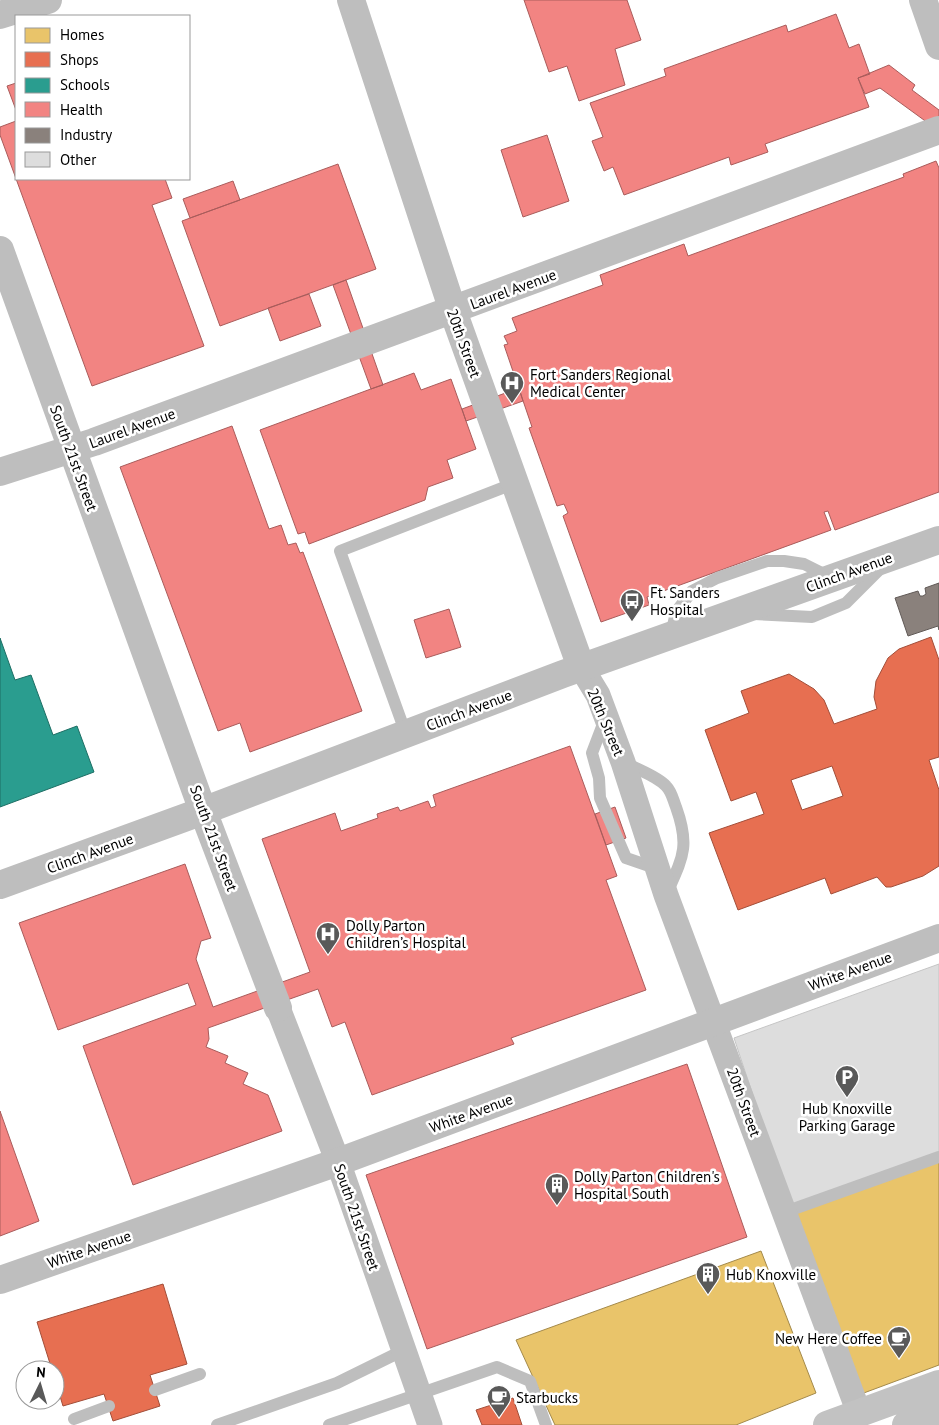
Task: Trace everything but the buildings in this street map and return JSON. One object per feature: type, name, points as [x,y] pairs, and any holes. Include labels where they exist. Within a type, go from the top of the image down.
[{"type":"main road","points":[[827,1425],[861,1419],[939,1384]]},
{"type":"main road","points":[[906,1425],[939,1413]]},
{"type":"street","points":[[0,15],[48,0]]},
{"type":"street","name":"20th Street","points":[[351,0],[453,311],[581,667],[598,695],[623,762],[666,895],[861,1419]]},
{"type":"street","points":[[922,0],[939,46]]},
{"type":"street","name":"Laurel Avenue","points":[[0,472],[71,449],[453,311],[939,130]]},
{"type":"street","name":"South 21st Street","points":[[0,250],[203,812],[338,1162],[430,1425]]},
{"type":"street","name":"Clinch Avenue","points":[[0,885],[203,812],[581,667],[939,540]]},
{"type":"street","name":"White Avenue","points":[[0,1280],[338,1162],[939,938]]},
{"type":"lane","points":[[406,734],[340,551],[515,483]]},
{"type":"lane","points":[[737,612],[812,617],[853,599],[891,557]]},
{"type":"lane","points":[[670,635],[676,612],[692,591],[717,578],[767,561],[784,561],[804,564],[832,578]]},
{"type":"lane","points":[[606,716],[592,754],[599,778],[600,798],[626,858],[658,869]]},
{"type":"lane","points":[[623,762],[665,785],[670,791],[684,830],[685,845],[666,895]]},
{"type":"lane","points":[[784,1212],[939,1157]]},
{"type":"lane","points":[[217,1425],[336,1383],[404,1350]]},
{"type":"lane","points":[[329,1425],[497,1367],[530,1381],[546,1425]]},
{"type":"lane","points":[[155,1390],[200,1374]]},
{"type":"lane","points":[[74,1419],[108,1406]]},
{"type":"place","name":"Fort Sanders Regional Medical Center","points":[[512,404]]},
{"type":"place","name":"Ft. Sanders Hospital","points":[[632,622]]},
{"type":"place","name":"Dolly Parton Children’s Hospital","points":[[328,955]]},
{"type":"place","name":"Hub Knoxville Parking Garage","points":[[847,1098]]},
{"type":"place","name":"Dolly Parton Children's Hospital South","points":[[557,1206]]},
{"type":"place","name":"Hub Knoxville","points":[[708,1295]]},
{"type":"place","name":"New Here Coffee","points":[[899,1359]]},
{"type":"place","name":"Starbucks","points":[[499,1418]]}]
